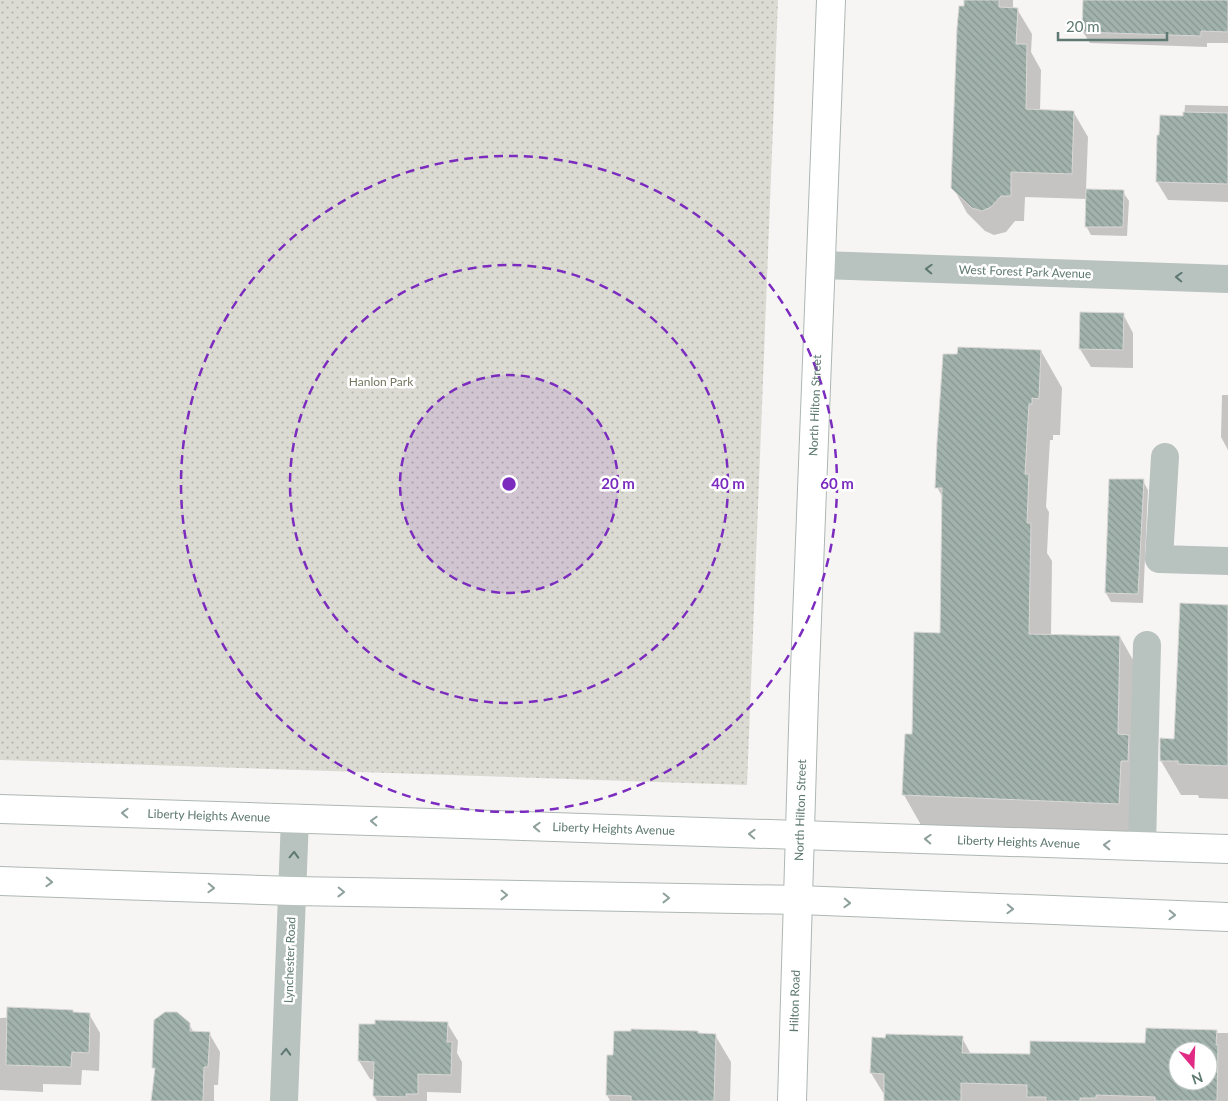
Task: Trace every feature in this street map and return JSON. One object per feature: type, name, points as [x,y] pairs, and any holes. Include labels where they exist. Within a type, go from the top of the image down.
[{"type":"main road","name":"North Hilton Street","points":[[799,900],[804,696],[830,0]]},
{"type":"main road","name":"Liberty Heights Avenue","points":[[0,809],[1228,849]]},
{"type":"main road","points":[[0,881],[292,891],[799,900],[1228,917]]},
{"type":"main road","name":"Hilton Road","points":[[792,1101],[799,900]]},
{"type":"street","name":"West Forest Park Avenue","points":[[821,265],[1228,279]]},
{"type":"street","points":[[1165,457],[1159,559],[1228,561]]},
{"type":"street","points":[[1142,846],[1147,645]]},
{"type":"street","name":"Lynchester Road","points":[[284,1101],[295,818]]},
{"type":"green space","name":"Hanlon Park","points":[[0,0],[778,0],[747,785],[0,760]]},
{"type":"building","points":[[964,0],[999,0],[999,7],[1018,8],[1016,44],[1027,44],[1026,109],[1074,111],[1072,174],[1011,172],[1011,196],[1001,196],[991,207],[982,211],[972,208],[951,188],[957,28],[959,6],[964,6]]},
{"type":"building","points":[[1083,0],[1228,0],[1228,32],[1201,31],[1201,36],[1082,32]]},
{"type":"building","points":[[1183,112],[1228,113],[1228,184],[1156,182],[1157,135],[1159,135],[1160,115],[1183,116]]},
{"type":"building","points":[[1086,189],[1124,190],[1123,227],[1085,227]]},
{"type":"building","points":[[1080,312],[1124,313],[1123,350],[1079,349]]},
{"type":"building","points":[[958,347],[1041,350],[1039,399],[1032,398],[1032,404],[1029,404],[1025,474],[1029,474],[1027,523],[1031,523],[1029,634],[1120,636],[1118,734],[1129,735],[1128,761],[1121,761],[1119,804],[902,795],[905,734],[912,734],[914,632],[940,633],[942,488],[935,488],[937,442],[943,354],[957,354]]},
{"type":"building","points":[[1109,479],[1144,479],[1138,594],[1105,593]]},
{"type":"building","points":[[1180,603],[1228,605],[1228,766],[1178,764],[1178,761],[1160,761],[1160,738],[1174,739]]},
{"type":"building","points":[[7,1007],[73,1010],[73,1012],[90,1013],[89,1053],[72,1052],[71,1067],[6,1065]]},
{"type":"building","points":[[165,1012],[177,1012],[190,1023],[190,1031],[210,1032],[208,1067],[204,1067],[203,1101],[151,1101],[155,1068],[152,1068],[154,1020]]},
{"type":"building","points":[[375,1020],[448,1022],[447,1042],[452,1042],[451,1075],[418,1074],[418,1094],[406,1094],[406,1097],[373,1096],[374,1062],[358,1061],[359,1024],[375,1024]]},
{"type":"building","points":[[1146,1028],[1217,1030],[1216,1041],[1168,1041],[1168,1091],[1217,1091],[1217,1101],[1155,1101],[1155,1097],[1096,1095],[1096,1098],[1080,1098],[1080,1101],[1046,1101],[1046,1097],[1027,1097],[1027,1085],[961,1083],[961,1101],[884,1101],[884,1074],[870,1073],[872,1037],[885,1038],[886,1034],[963,1036],[962,1053],[1030,1054],[1030,1041],[1145,1043]]},
{"type":"building","points":[[631,1029],[698,1031],[698,1033],[716,1034],[714,1101],[631,1101],[631,1096],[606,1095],[607,1055],[613,1055],[614,1031],[631,1031]]}]
